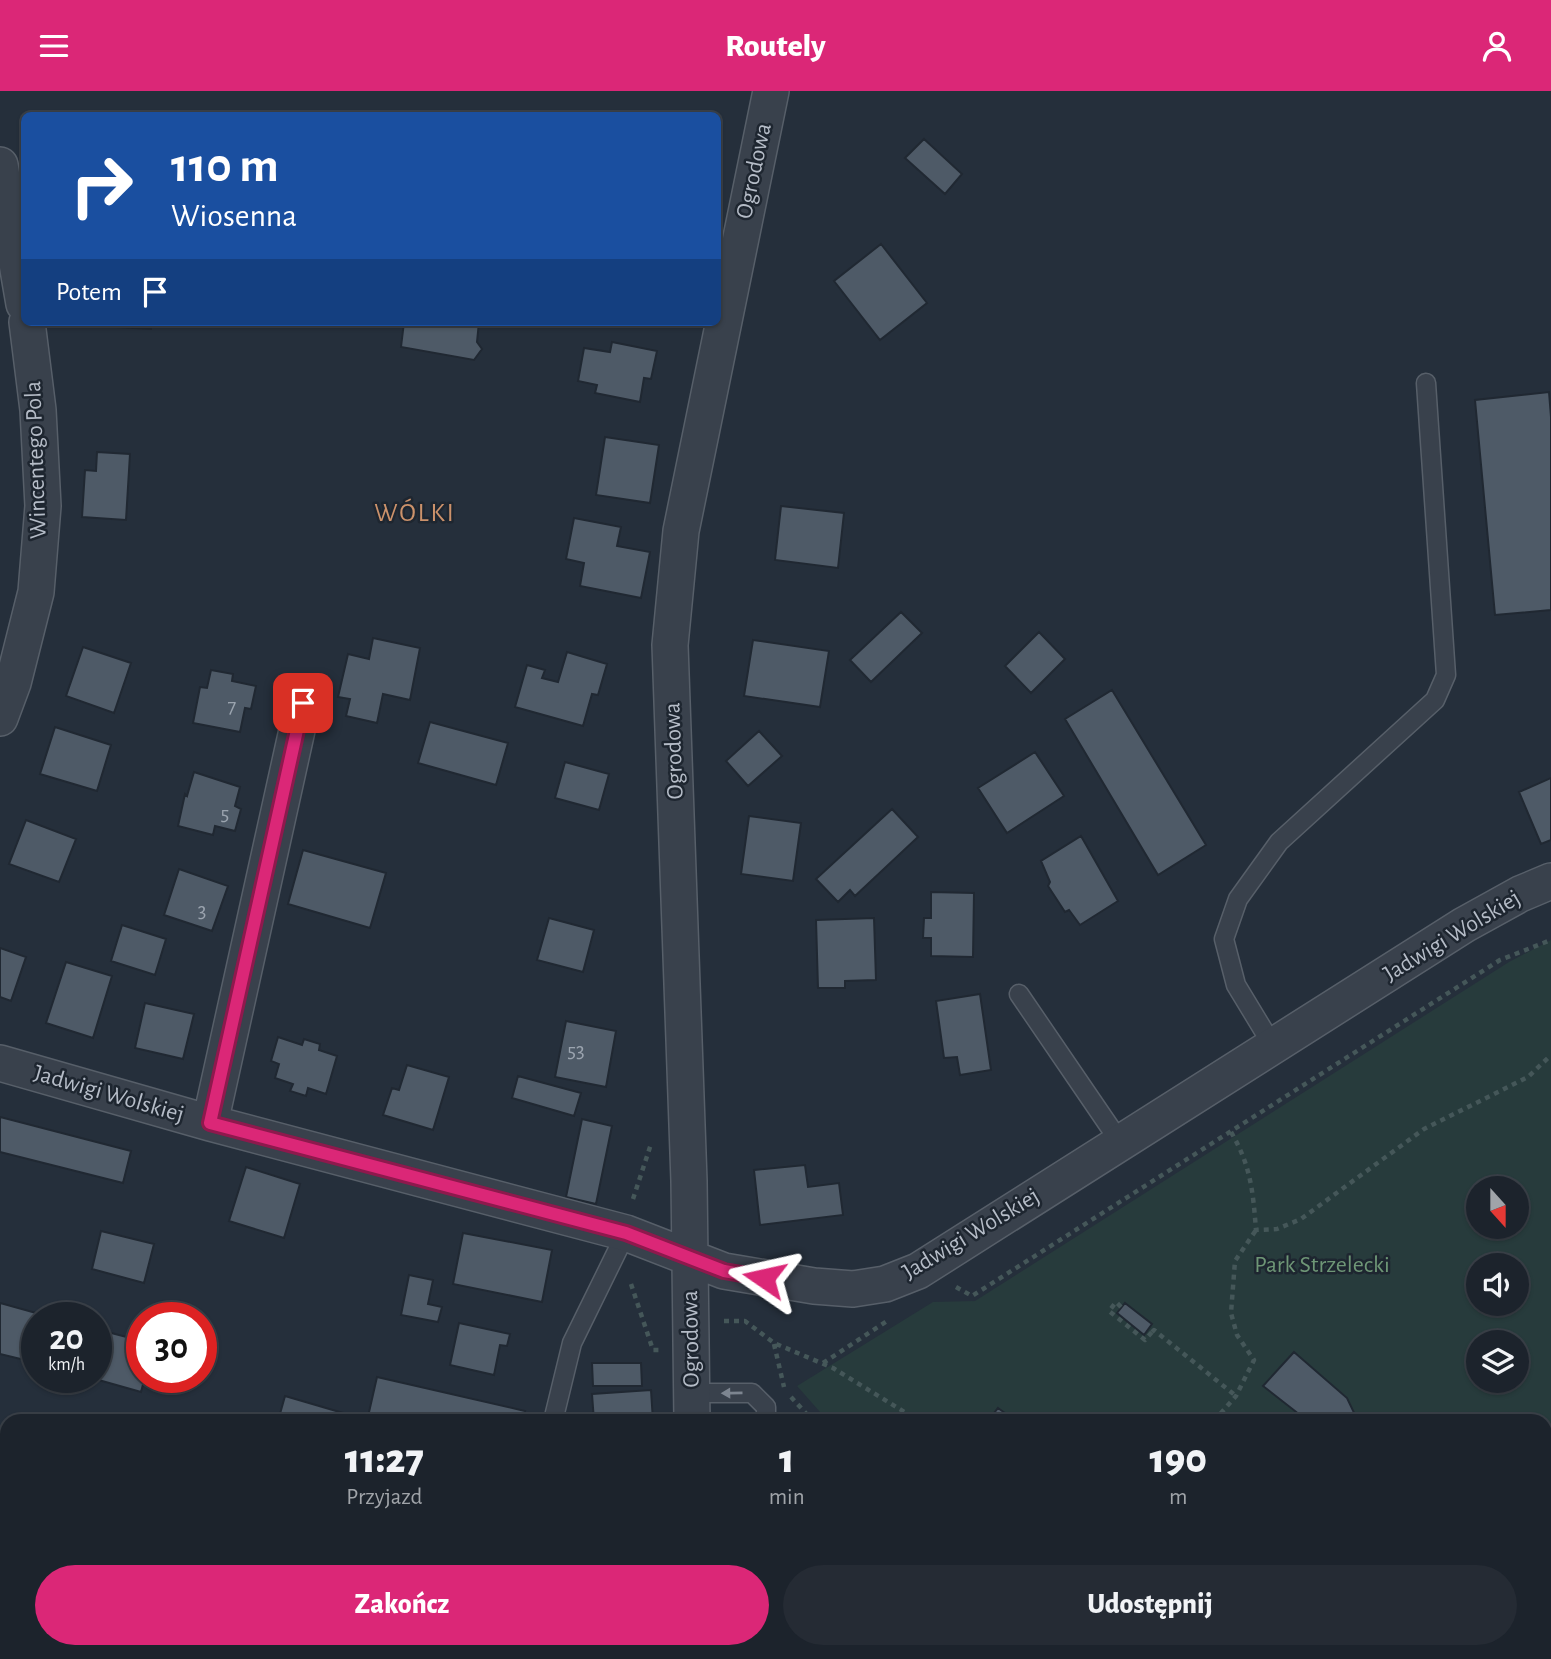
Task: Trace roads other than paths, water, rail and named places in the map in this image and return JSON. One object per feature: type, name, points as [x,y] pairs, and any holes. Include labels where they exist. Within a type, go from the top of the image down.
[{"type":"street","name":"Ogrodowa","points":[[692,1407],[690,1256],[670,645],[681,531],[771,91]]},
{"type":"street","points":[[0,165],[21,287]]},
{"type":"street","name":"Wincentego Pola","points":[[0,718],[13,683],[36,593],[43,506],[38,410],[28,326]]},
{"type":"street","points":[[210,1123],[303,703]]},
{"type":"street","name":"Jadwigi Wolskiej","points":[[0,1063],[210,1123],[629,1218],[690,1256],[724,1271],[814,1286],[853,1289],[885,1284],[918,1271],[1464,925],[1520,894],[1551,881]]},
{"type":"lane","points":[[1273,1046],[1236,985],[1224,939],[1238,899],[1279,842],[1435,700],[1446,675],[1426,383]]},
{"type":"lane","points":[[1019,994],[1120,1142]]},
{"type":"lane","points":[[555,1414],[572,1343],[629,1218]]},
{"type":"lane","points":[[692,1407],[752,1392],[766,1407],[766,1414]]},
{"type":"district","name":"WÓLKI","points":[[415,513]]},
{"type":"park label","name":"Park Strzelecki","points":[[1322,1265]]}]
